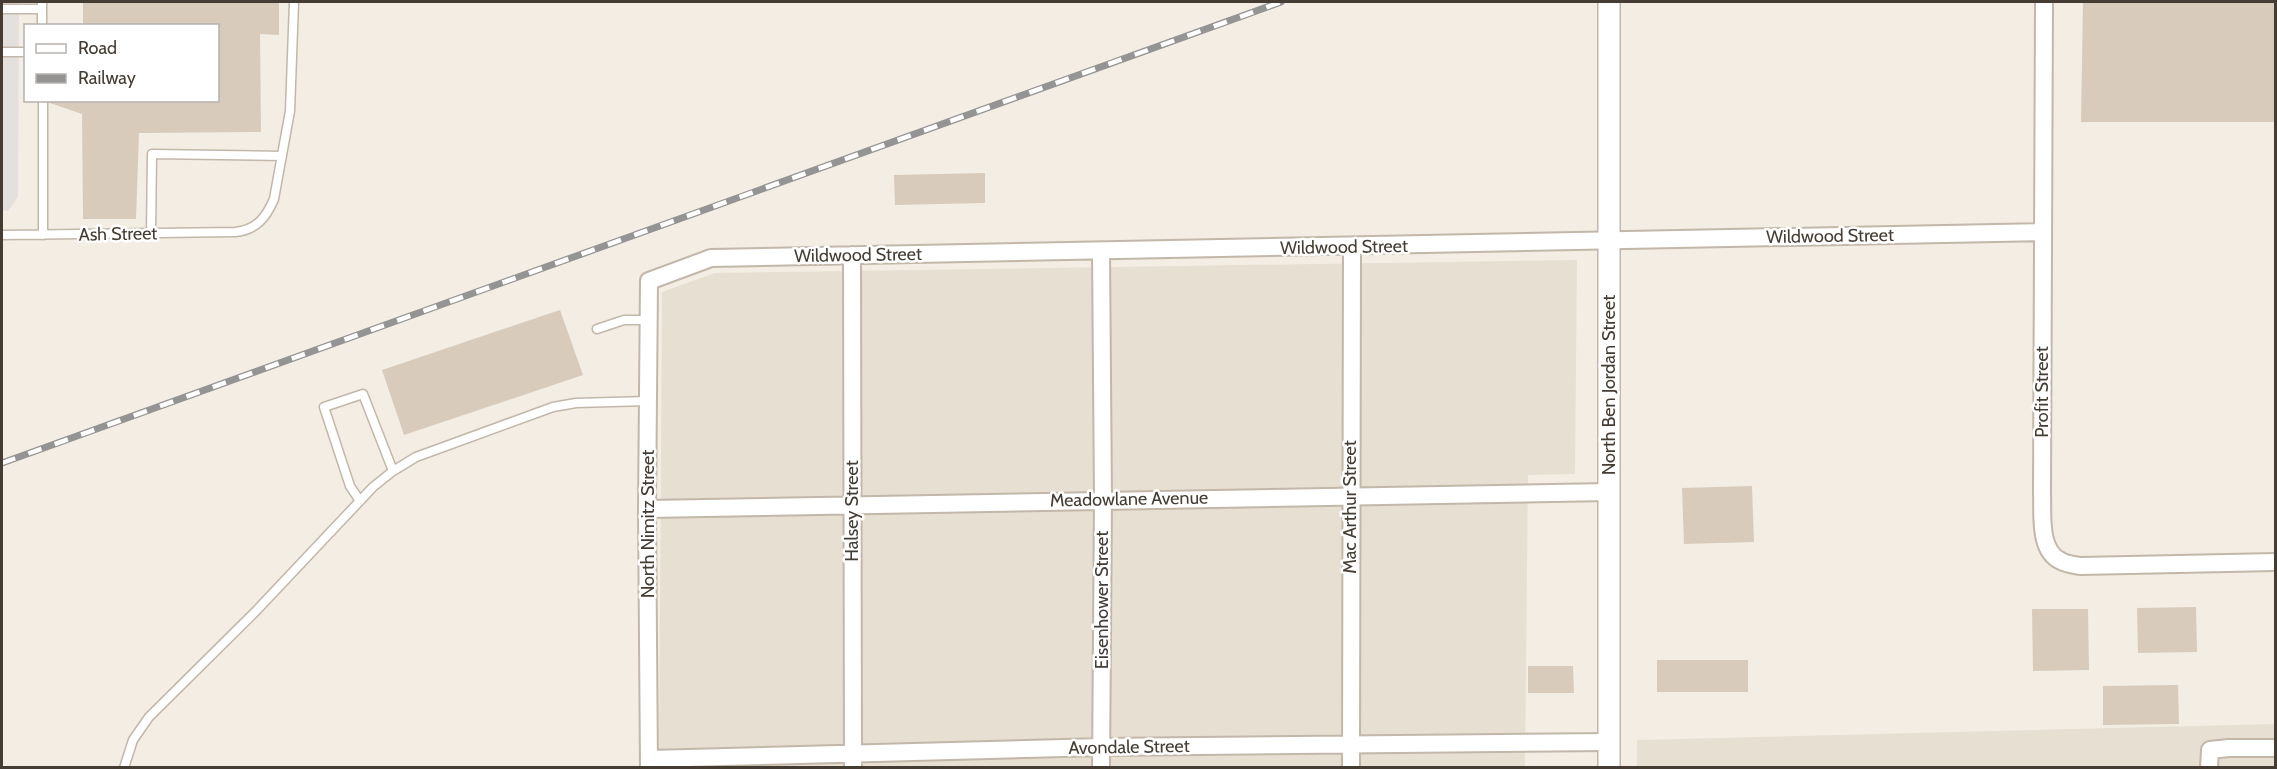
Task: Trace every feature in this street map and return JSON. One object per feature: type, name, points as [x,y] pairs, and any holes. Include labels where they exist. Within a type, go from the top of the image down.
[{"type":"street","name":"North Ben Jordan Street","points":[[1609,2],[1609,768]]},
{"type":"street","name":"Profit Street","points":[[2044,2],[2042,493],[2046,546],[2058,560],[2080,566],[2276,562]]},
{"type":"street","name":"Wildwood Street","points":[[649,281],[711,258],[2042,232]]},
{"type":"street","name":"Mac Arthur Street","points":[[1351,768],[1352,247]]},
{"type":"street","name":"Eisenhower Street","points":[[1101,252],[1103,499],[1101,768]]},
{"type":"street","name":"Halsey Street","points":[[852,255],[853,760]]},
{"type":"street","name":"North Nimitz Street","points":[[649,281],[647,509],[649,764]]},
{"type":"street","name":"Meadowlane Avenue","points":[[647,509],[852,507],[1103,499],[1610,492]]},
{"type":"street","name":"Avondale Street","points":[[649,764],[853,760],[1101,747],[1609,742]]},
{"type":"street","points":[[2209,768],[2210,750],[2276,748]]},
{"type":"lane","points":[[151,233],[152,154],[282,156],[290,111],[294,2]]},
{"type":"lane","points":[[2,9],[42,5],[42,24]]},
{"type":"lane","points":[[2,52],[24,52]]},
{"type":"lane","points":[[43,102],[43,235]]},
{"type":"lane","name":"Ash Street","points":[[2,235],[235,232],[255,228],[269,211],[274,199],[282,156]]},
{"type":"lane","points":[[597,329],[624,320],[649,320]]},
{"type":"lane","points":[[360,501],[351,486],[324,407],[363,394],[393,471]]},
{"type":"lane","points":[[124,768],[133,740],[150,717],[360,501],[393,471],[416,457],[553,407],[648,401]]},
{"type":"shaded area","points":[[2,2],[19,2],[18,197],[8,211],[2,210]]},
{"type":"shaded area","points":[[1577,260],[1575,474],[1528,475],[1525,767],[659,768],[662,292],[715,273]]},
{"type":"shaded area","points":[[2275,724],[2275,767],[1637,768],[1637,740]]},
{"type":"building","points":[[83,2],[279,2],[279,35],[260,34],[261,132],[139,133],[136,219],[83,219],[82,114],[50,102],[219,102],[219,24],[83,24]]},
{"type":"building","points":[[2083,2],[2276,2],[2276,122],[2081,122]]},
{"type":"building","points":[[985,173],[985,203],[895,205],[894,175]]},
{"type":"building","points":[[560,310],[583,375],[404,435],[382,370]]},
{"type":"building","points":[[1752,486],[1754,542],[1684,544],[1682,488]]},
{"type":"building","points":[[2196,607],[2197,652],[2138,653],[2137,608]]},
{"type":"building","points":[[2032,609],[2088,609],[2089,670],[2033,671]]},
{"type":"building","points":[[1657,660],[1748,660],[1748,692],[1657,692]]},
{"type":"building","points":[[1528,666],[1573,666],[1574,693],[1528,693]]},
{"type":"building","points":[[2178,685],[2179,724],[2103,725],[2103,686]]},
{"type":"railway","points":[[2,463],[1281,2]]}]
